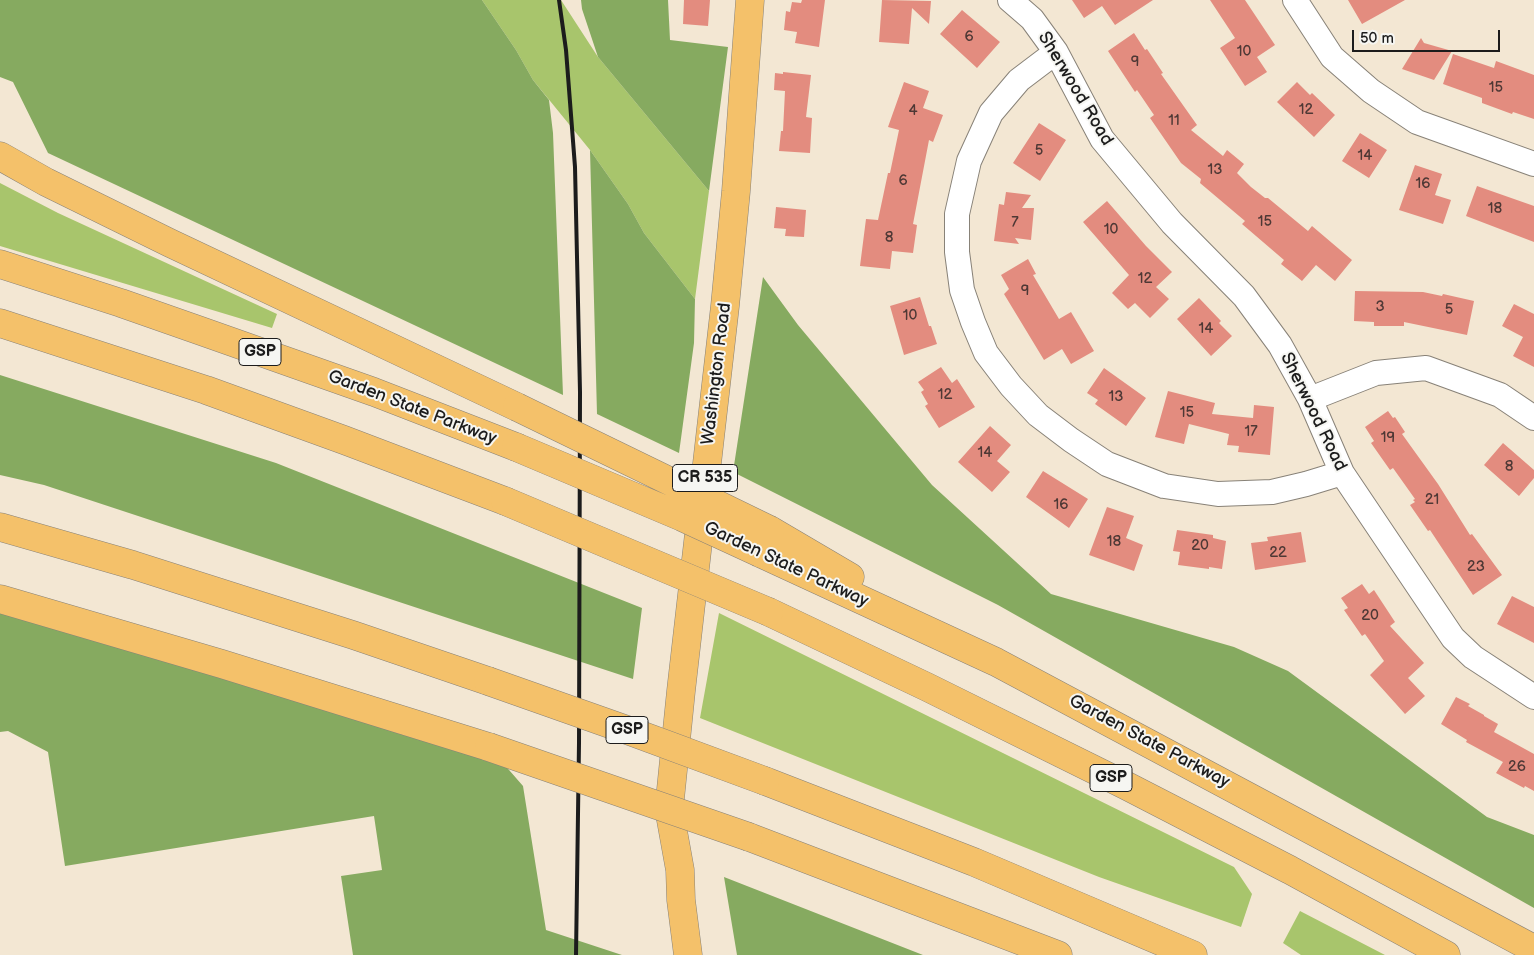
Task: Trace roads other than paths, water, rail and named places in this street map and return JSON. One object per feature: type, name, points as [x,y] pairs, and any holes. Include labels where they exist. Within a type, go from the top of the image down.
[{"type":"main road","name":"Washington Road","points":[[688,955],[681,900],[680,870],[669,809],[725,306],[737,182],[750,0]]},
{"type":"main road","points":[[0,156],[46,182],[170,243],[517,407],[765,542]]},
{"type":"main road","name":"Garden State Parkway","points":[[0,264],[201,331],[374,392],[516,447],[665,510],[765,542],[996,662],[1534,949]]},
{"type":"main road","name":"GSP","points":[[0,323],[206,390],[344,440],[505,501],[770,612],[936,691],[1124,785],[1356,905],[1446,955]]},
{"type":"main road","name":"GSP","points":[[0,527],[133,565],[344,632],[488,680],[628,730],[974,862],[1193,955]]},
{"type":"main road","points":[[5,601],[222,664],[489,747],[749,836],[1058,955]]},
{"type":"street","name":"Sherwood Road","points":[[1010,0],[1032,19],[1056,52],[1102,139],[1172,223],[1244,296],[1280,345],[1310,399],[1342,474],[1453,638],[1473,657],[1534,696]]},
{"type":"street","points":[[1295,0],[1332,56],[1371,91],[1418,122],[1534,164]]},
{"type":"street","points":[[1056,52],[1019,80],[991,113],[969,161],[956,214],[957,252],[962,290],[986,353],[1011,386],[1038,415],[1051,425],[1107,464],[1164,486],[1218,494],[1272,492],[1342,474]]},
{"type":"street","points":[[1310,399],[1376,373],[1426,368],[1500,395],[1534,418]]},
{"type":"railway","points":[[559,0],[566,50],[575,167],[580,392],[576,955]]}]
